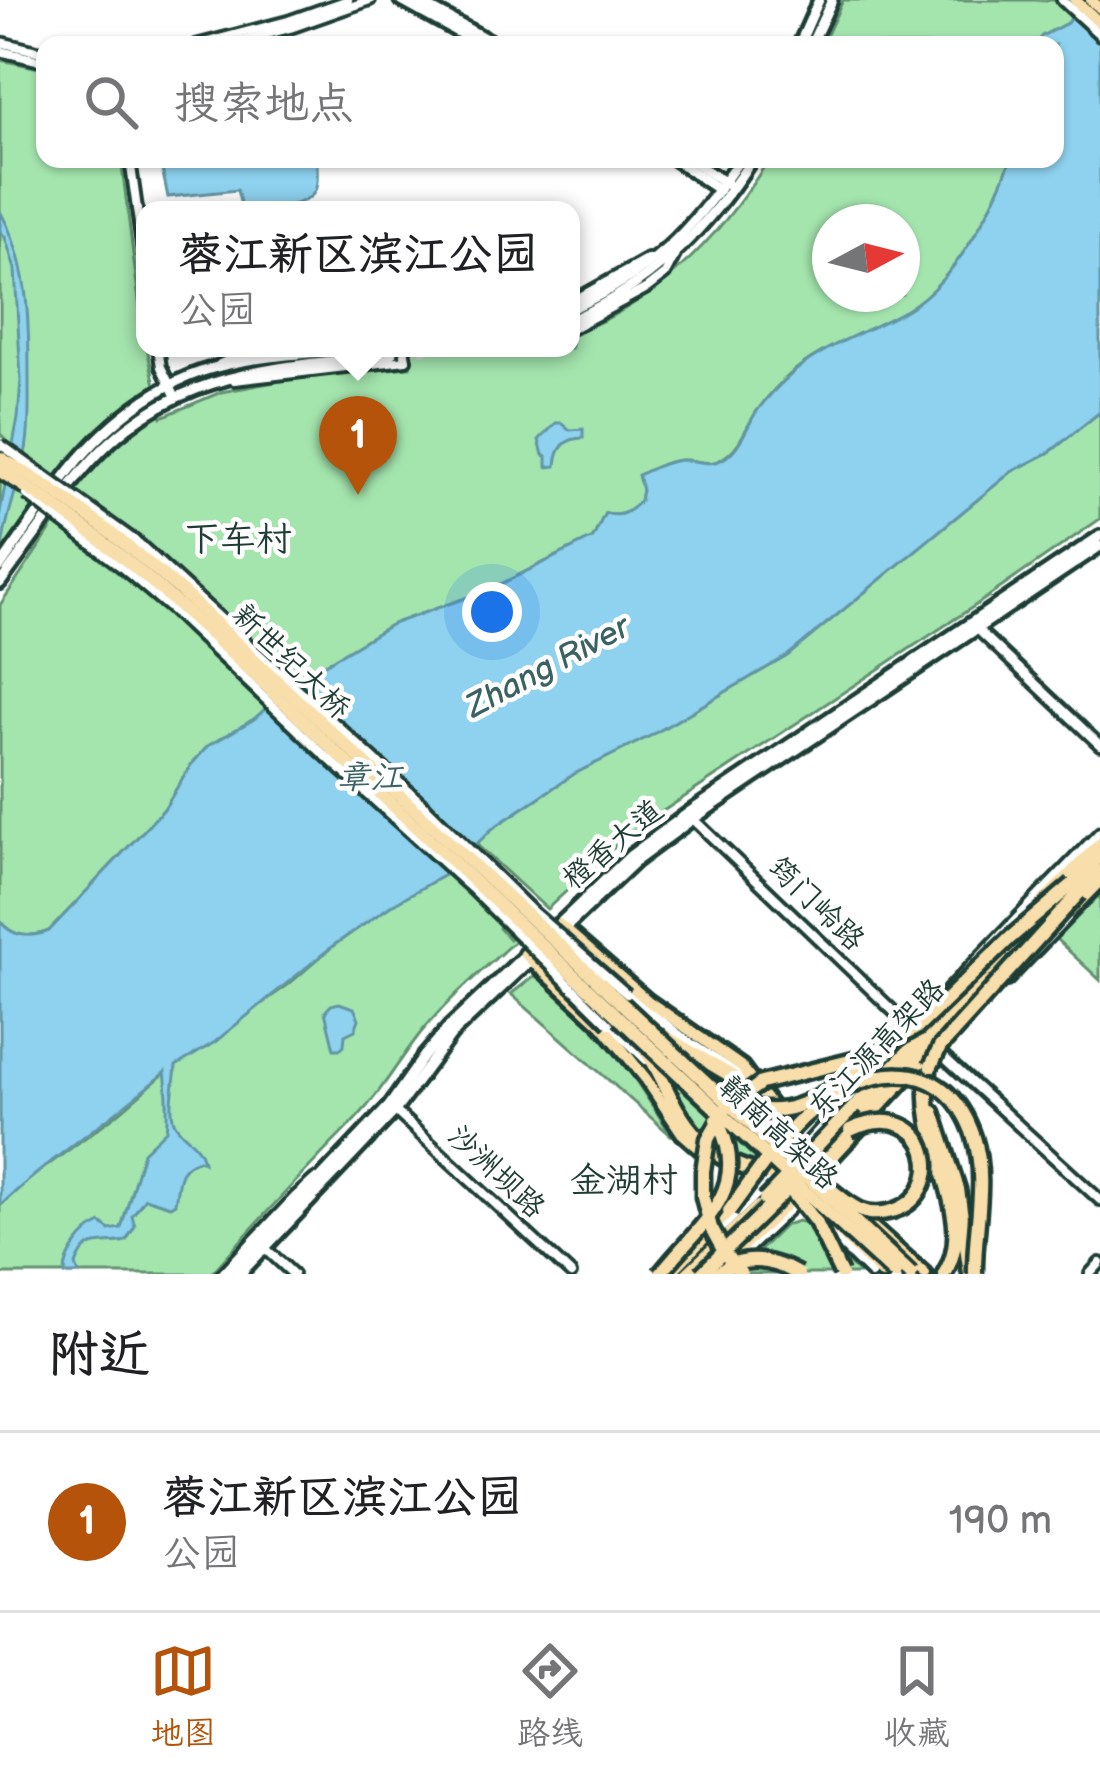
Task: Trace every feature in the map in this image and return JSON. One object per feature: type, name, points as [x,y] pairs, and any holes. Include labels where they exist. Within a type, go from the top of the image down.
[{"type":"highway","name":"新世纪大桥","points":[[0,458],[89,515],[181,591],[633,1024]]},
{"type":"highway","name":"新世纪大桥","points":[[0,475],[81,525],[174,600],[633,1024]]},
{"type":"highway","name":"东江源高架路","points":[[701,1274],[1022,947],[1100,856]]},
{"type":"highway","name":"东江源高架路","points":[[684,1274],[758,1207],[1076,889],[1100,879]]},
{"type":"highway","points":[[633,1024],[746,1108],[771,1112],[799,1107],[886,1052],[1010,938],[1076,889]]},
{"type":"highway","points":[[944,1274],[956,1245],[950,1198],[929,1126],[926,1092],[931,1066],[940,1047],[1076,889]]},
{"type":"highway","points":[[633,1024],[743,1083],[810,1166],[850,1130],[866,1123],[889,1120],[904,1126],[915,1134],[928,1160],[922,1187],[904,1207],[875,1214],[861,1210],[823,1184],[778,1141],[718,1103]]},
{"type":"highway","points":[[633,1024],[678,1112],[701,1141],[736,1167]]},
{"type":"highway","points":[[633,1024],[713,1113],[731,1159],[720,1203],[666,1274]]},
{"type":"highway","name":"赣南高架路","points":[[633,1024],[895,1274]]},
{"type":"highway","points":[[741,1274],[711,1228],[703,1197],[708,1139],[724,1109],[761,1083],[862,1058],[915,1028]]},
{"type":"highway","points":[[931,1066],[930,1102],[958,1189],[972,1274]]},
{"type":"highway","points":[[666,1274],[729,1211],[805,1117],[853,1084],[905,1075],[921,1076],[940,1087],[974,1137],[980,1186],[972,1274]]},
{"type":"highway","points":[[718,1103],[803,1202],[841,1274]]},
{"type":"highway","name":"赣南高架路","points":[[718,1103],[911,1274]]},
{"type":"highway","points":[[717,1274],[753,1260],[798,1274]]},
{"type":"main road","points":[[400,0],[465,36]]},
{"type":"main road","points":[[415,0],[480,36]]},
{"type":"main road","points":[[803,36],[819,0]]},
{"type":"main road","points":[[815,36],[832,0]]},
{"type":"main road","points":[[1075,0],[1100,23]]},
{"type":"main road","points":[[1091,0],[1100,8]]},
{"type":"main road","points":[[689,168],[725,189]]},
{"type":"main road","points":[[700,168],[725,189]]},
{"type":"main road","points":[[725,189],[736,168]]},
{"type":"main road","points":[[580,319],[623,294],[671,252],[744,168]]},
{"type":"main road","points":[[580,302],[614,288],[671,252]]},
{"type":"main road","points":[[0,584],[72,483],[109,444],[172,392],[212,368],[291,357]]},
{"type":"main road","points":[[0,567],[64,477],[102,434],[143,400],[284,366],[365,357]]},
{"type":"main road","name":"橙香大道","points":[[226,1274],[262,1245],[392,1108],[450,1026],[636,861],[690,816],[1100,539]]},
{"type":"main road","points":[[717,1274],[800,1197],[810,1166],[958,988],[1100,843]]},
{"type":"main road","points":[[684,1274],[779,1176],[810,1166],[936,1050],[1100,879]]},
{"type":"main road","points":[[561,927],[648,1001],[742,1067],[787,1133]]},
{"type":"main road","points":[[528,957],[616,1040],[695,1146],[736,1167],[779,1176],[882,1274]]},
{"type":"main road","name":"橙香大道","points":[[240,1274],[344,1154],[392,1108]]},
{"type":"main road","points":[[810,1166],[929,1274]]},
{"type":"street","points":[[230,36],[348,0]]},
{"type":"street","points":[[260,36],[370,0]]},
{"type":"street","points":[[1062,0],[1100,35]]},
{"type":"street","points":[[0,47],[36,52]]},
{"type":"street","points":[[0,47],[36,59]]},
{"type":"street","points":[[131,168],[136,202]]},
{"type":"street","points":[[159,357],[172,392]]},
{"type":"street","points":[[212,368],[238,357]]},
{"type":"street","points":[[220,379],[239,381],[406,357]]},
{"type":"street","points":[[0,444],[138,543],[627,994],[736,1071],[766,1100],[810,1166],[915,1028],[1100,832]]},
{"type":"street","points":[[0,475],[172,610],[486,902],[648,1062],[674,1117],[695,1146]]},
{"type":"street","points":[[975,627],[1100,745]]},
{"type":"street","name":"筠门岭路","points":[[690,816],[915,1028]]},
{"type":"street","points":[[936,1050],[1100,1200]]},
{"type":"street","name":"沙洲坝路","points":[[392,1108],[571,1274]]},
{"type":"street","points":[[226,1274],[295,1197],[344,1154]]},
{"type":"street","points":[[666,1274],[779,1176]]},
{"type":"street","points":[[800,1197],[871,1274]]},
{"type":"street","points":[[262,1245],[293,1274]]},
{"type":"street","points":[[1090,1274],[1100,1263]]},
{"type":"green space","points":[[843,0],[1083,0],[1067,23],[1042,36],[826,36]]},
{"type":"green space","points":[[0,60],[36,67],[36,168],[122,168],[136,277],[136,357],[149,357],[162,417],[221,392],[302,377],[410,367],[409,357],[580,357],[580,330],[632,305],[685,263],[763,168],[1007,168],[983,221],[956,262],[920,300],[920,204],[812,204],[812,312],[902,312],[795,370],[765,400],[736,446],[721,460],[672,462],[639,475],[640,501],[624,513],[605,513],[593,538],[491,589],[392,624],[298,680],[254,719],[208,746],[164,809],[49,931],[29,935],[10,931],[0,921],[0,605],[78,489],[58,475],[0,555],[0,445],[5,438],[0,434]]},
{"type":"green space","points":[[1100,412],[1100,519],[651,819],[547,909],[476,844],[574,774],[787,656],[1011,472],[1050,452]]},
{"type":"green space","points":[[446,874],[502,923],[499,928],[509,939],[519,937],[430,1022],[361,1114],[211,1274],[0,1274],[0,1206],[25,1182],[334,945],[395,902]]},
{"type":"green space","points":[[1100,894],[1100,980],[1056,939]]},
{"type":"green space","points":[[534,976],[621,1058],[672,1136],[511,994]]},
{"type":"green space","points":[[659,1066],[757,1160],[752,1165],[696,1124]]},
{"type":"green space","points":[[806,1223],[860,1274],[735,1274],[785,1225]]},
{"type":"water","name":"章江","points":[[1083,0],[1100,0],[1100,412],[1050,452],[1011,472],[787,656],[574,774],[493,828],[446,874],[334,945],[215,1042],[176,1066],[173,1119],[203,1162],[191,1163],[182,1172],[175,1203],[170,1206],[145,1198],[132,1216],[135,1226],[126,1241],[90,1246],[76,1265],[79,1274],[65,1274],[72,1251],[88,1231],[101,1223],[110,1230],[121,1228],[143,1152],[166,1130],[165,1072],[0,1206],[0,921],[22,935],[49,931],[164,809],[208,746],[254,719],[298,680],[392,624],[491,589],[593,538],[605,513],[624,513],[640,501],[638,475],[676,461],[710,463],[726,457],[761,406],[795,371],[903,312],[920,312],[920,300],[970,242],[1007,168],[1064,168],[1064,36],[1042,36],[1067,23]]},
{"type":"water","points":[[162,168],[317,168],[313,194],[302,201],[240,201],[237,190],[168,197]]},
{"type":"water","points":[[0,211],[17,252],[26,295],[29,408],[26,449],[0,567],[0,512],[21,380],[15,269],[0,231]]},
{"type":"water","points":[[556,423],[570,430],[583,429],[583,438],[567,442],[556,466],[547,467],[539,440]]},
{"type":"water","points":[[339,1003],[354,1008],[359,1019],[355,1030],[345,1035],[344,1045],[334,1049],[325,1012]]},
{"type":"place","name":"蓉江新区滨江公园","points":[[358,495]]},
{"type":"district","name":"下车村","points":[[238,540]]},
{"type":"district","name":"金湖村","points":[[624,1181]]},
{"type":"water label","name":"Zhang River","points":[[548,667]]}]
